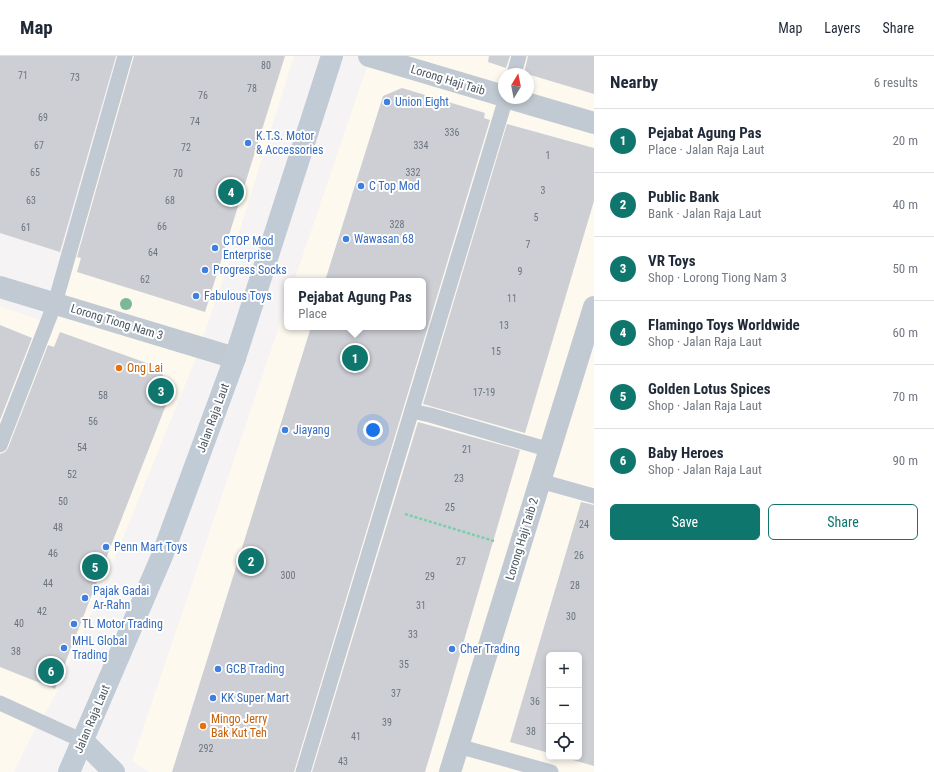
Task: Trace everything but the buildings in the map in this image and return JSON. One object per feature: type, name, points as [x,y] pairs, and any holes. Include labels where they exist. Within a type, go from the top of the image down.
[{"type":"main road","name":"Jalan Raja Laut","points":[[69,772],[162,556],[235,358],[332,56]]},
{"type":"main road","points":[[82,741],[114,772]]},
{"type":"street","name":"Lorong Haji Taib","points":[[369,56],[498,94]]},
{"type":"street","name":"Lorong Haji Taib","points":[[530,104],[594,123]]},
{"type":"street","name":"Lorong Tiong Nam 3","points":[[0,287],[235,358]]},
{"type":"street","name":"Lorong Haji Taib 2","points":[[450,772],[594,307]]},
{"type":"lane","points":[[0,445],[55,303],[125,56]]},
{"type":"lane","points":[[516,68],[519,56]]},
{"type":"lane","points":[[302,772],[505,104]]},
{"type":"lane","points":[[412,411],[550,450]]},
{"type":"lane","points":[[540,480],[594,496]]},
{"type":"lane","points":[[0,703],[82,741]]},
{"type":"lane","points":[[458,746],[551,772]]},
{"type":"path","points":[[383,507],[495,541]]},
{"type":"shaded area","points":[[133,56],[294,56],[237,239],[196,358],[103,587],[55,696],[33,733],[14,772],[0,772],[0,306],[54,325]]},
{"type":"shaded area","points":[[372,56],[594,56],[594,772],[149,772],[132,761],[284,312],[284,330],[426,330],[426,278],[295,278],[364,75]]},
{"type":"place","name":"Union Eight","points":[[387,102]]},
{"type":"place","name":"K.T.S. Motor & Accessories","points":[[248,143]]},
{"type":"place","name":"C Top Mod","points":[[361,186]]},
{"type":"place","name":"Flamingo Toys Worldwide","points":[[231,192]]},
{"type":"place","name":"Wawasan 68","points":[[346,239]]},
{"type":"place","name":"CTOP Mod Enterprise","points":[[215,248]]},
{"type":"place","name":"Progress Socks","points":[[205,270]]},
{"type":"place","name":"Fabulous Toys","points":[[196,296]]},
{"type":"place","name":"Pejabat Agung Pas","points":[[355,358]]},
{"type":"place","name":"Ong Lai","points":[[119,368]]},
{"type":"place","name":"VR Toys","points":[[161,391]]},
{"type":"place","name":"Jiayang","points":[[285,430]]},
{"type":"place","name":"Penn Mart Toys","points":[[106,547]]},
{"type":"place","name":"Public Bank","points":[[251,561]]},
{"type":"place","name":"Golden Lotus Spices","points":[[95,567]]},
{"type":"place","name":"Pajak Gadai Ar-Rahn","points":[[85,598]]},
{"type":"place","name":"TL Motor Trading","points":[[74,624]]},
{"type":"place","name":"MHL Global Trading","points":[[64,648]]},
{"type":"place","name":"Cher Trading","points":[[452,649]]},
{"type":"place","name":"GCB Trading","points":[[218,669]]},
{"type":"place","name":"Baby Heroes","points":[[51,671]]},
{"type":"place","name":"KK Super Mart","points":[[213,698]]},
{"type":"place","name":"Mingo Jerry Bak Kut Teh","points":[[203,726]]}]
